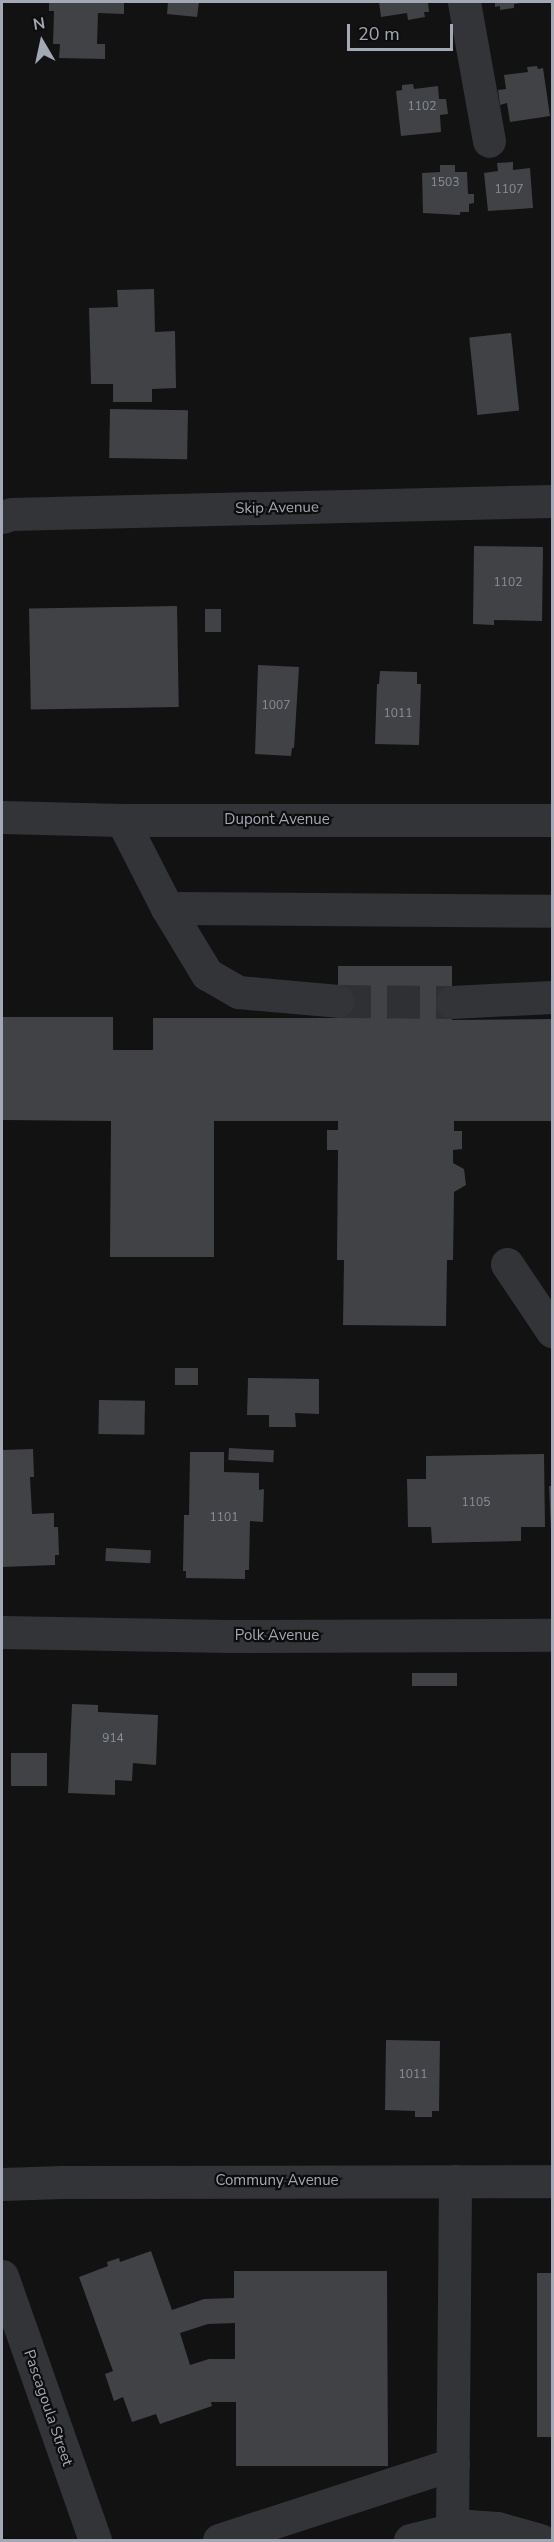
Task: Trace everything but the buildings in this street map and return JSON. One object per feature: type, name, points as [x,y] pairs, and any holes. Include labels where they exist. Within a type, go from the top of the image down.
[{"type":"street","points":[[464,2],[489,141]]},
{"type":"street","name":"Skip Avenue","points":[[2,517],[11,514],[552,501]]},
{"type":"street","name":"Dupont Avenue","points":[[2,816],[122,820],[552,820]]},
{"type":"street","points":[[122,820],[167,908],[207,975],[238,992],[338,1001]]},
{"type":"street","points":[[167,908],[552,910]]},
{"type":"street","points":[[452,1002],[552,997]]},
{"type":"street","points":[[507,1264],[552,1331]]},
{"type":"street","name":"Polk Avenue","points":[[2,1632],[228,1636],[552,1635]]},
{"type":"street","points":[[452,2530],[455,2181]]},
{"type":"street","name":"Communy Avenue","points":[[2,2184],[552,2181]]},
{"type":"street","name":"Pascagoula Street","points":[[2,2276],[95,2541]]},
{"type":"street","points":[[219,2541],[453,2464]]},
{"type":"street","points":[[410,2541],[468,2526],[497,2528],[540,2541]]},
{"type":"tunnel","points":[[338,1001],[452,1002]]}]
